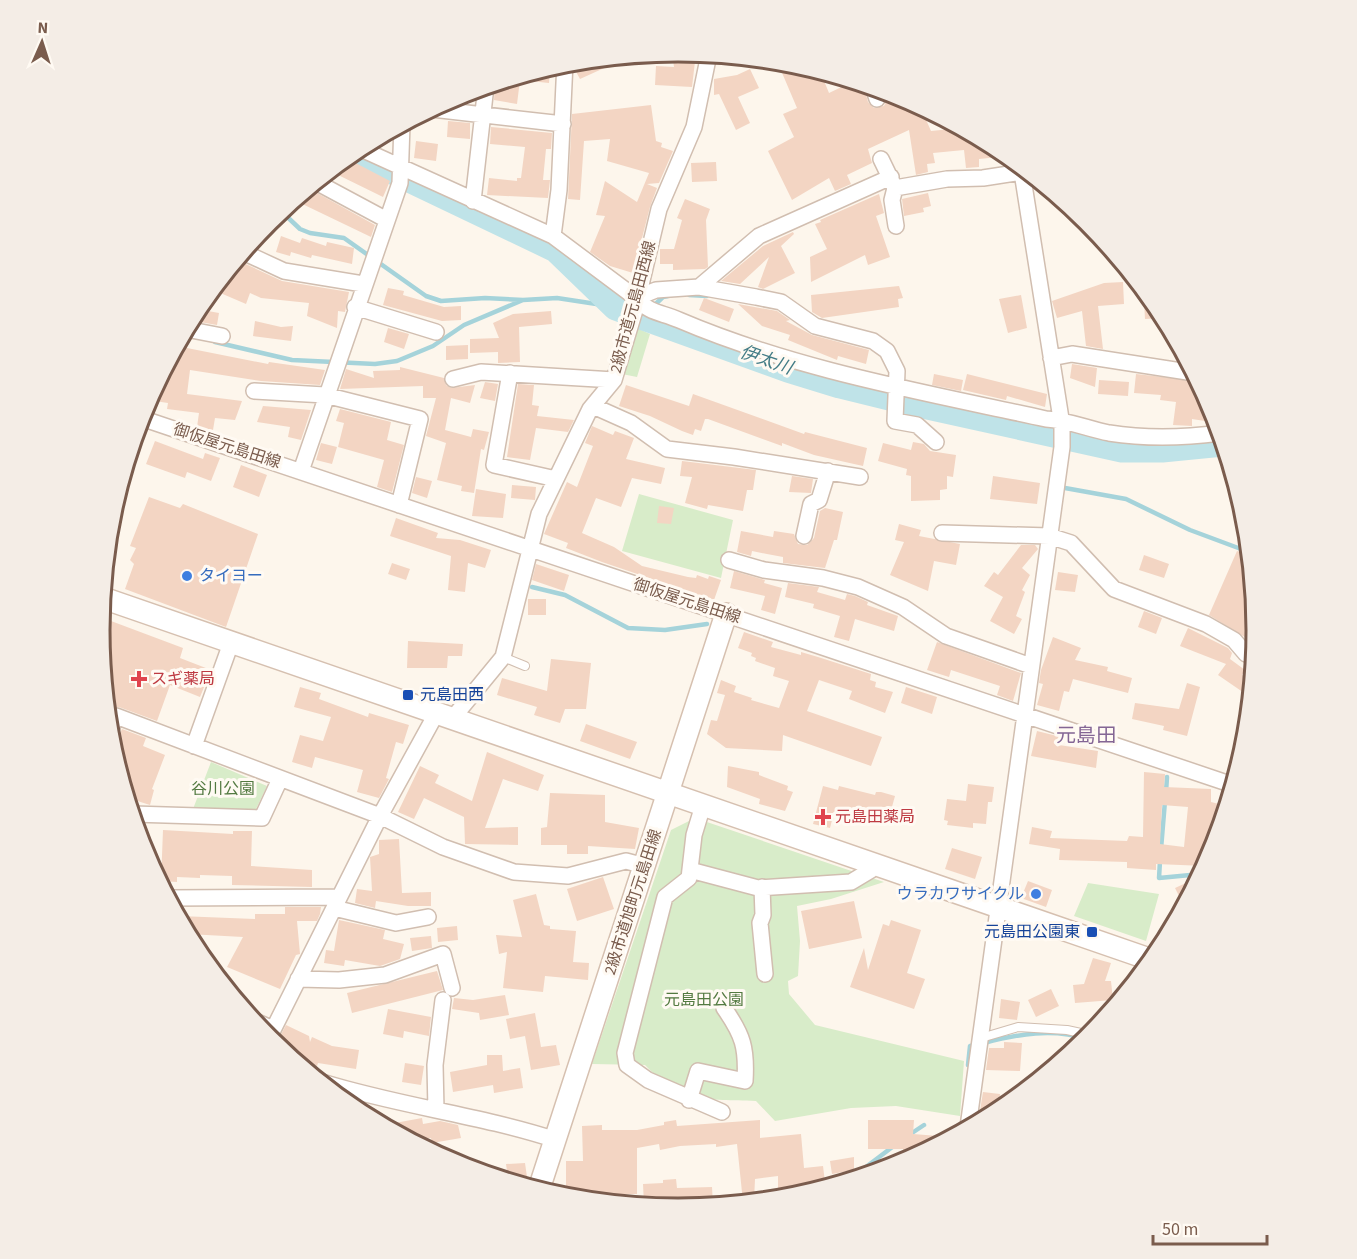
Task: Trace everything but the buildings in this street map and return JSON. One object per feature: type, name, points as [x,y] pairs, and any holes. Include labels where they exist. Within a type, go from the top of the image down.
[{"type":"street","name":"2級市道元島田西線","points":[[503,657],[539,514],[593,406],[614,380],[659,209],[694,127],[707,63]]},
{"type":"street","points":[[553,236],[563,124],[565,73]]},
{"type":"street","points":[[472,201],[485,96]]},
{"type":"street","points":[[448,111],[563,124]]},
{"type":"street","points":[[301,471],[363,284],[375,259],[400,174],[402,134]]},
{"type":"street","points":[[369,154],[400,174],[472,201],[553,236],[636,298],[647,311],[669,315],[711,333],[796,362],[1107,433],[1139,437],[1186,438],[1211,434]]},
{"type":"street","points":[[881,159],[893,182],[892,200],[896,226]]},
{"type":"street","points":[[699,287],[759,236],[893,182],[984,178],[1013,171]]},
{"type":"street","points":[[970,1117],[1062,447],[1062,422],[1022,178]]},
{"type":"street","points":[[324,186],[385,219]]},
{"type":"street","points":[[251,256],[284,271],[363,284]]},
{"type":"street","points":[[636,298],[656,290],[699,287],[781,302],[815,326],[873,340],[887,351],[897,371],[895,421],[917,425],[936,442]]},
{"type":"street","points":[[355,307],[436,332]]},
{"type":"street","points":[[196,331],[222,336]]},
{"type":"street","points":[[1051,358],[1072,354],[1184,371]]},
{"type":"street","points":[[453,379],[481,372],[614,380]]},
{"type":"street","points":[[510,373],[494,465],[556,479]]},
{"type":"street","points":[[254,391],[325,395],[420,419],[399,504]]},
{"type":"street","points":[[593,406],[631,423],[667,449],[860,477]]},
{"type":"street","name":"御仮屋元島田線","points":[[151,421],[1225,782]]},
{"type":"street","points":[[804,536],[811,504],[819,500],[828,471]]},
{"type":"street","points":[[942,533],[1049,536],[1071,543],[1114,590],[1206,624],[1234,640],[1245,653]]},
{"type":"street","points":[[729,560],[764,570],[823,578],[858,587],[903,607],[946,636],[1031,666]]},
{"type":"street","points":[[112,601],[1142,957]]},
{"type":"street","name":"2級市道旭町元島田線","points":[[542,1181],[726,614]]},
{"type":"street","points":[[195,746],[231,643]]},
{"type":"street","points":[[274,1028],[380,816],[444,717],[503,657]]},
{"type":"street","points":[[117,716],[380,816],[443,847],[514,872],[568,876],[626,861],[645,866]]},
{"type":"street","points":[[142,814],[262,818],[280,778]]},
{"type":"street","points":[[701,812],[694,835],[689,878],[665,897],[626,1053],[627,1065],[648,1080],[689,1100],[722,1112]]},
{"type":"street","points":[[690,870],[727,881],[762,887],[851,882],[871,870]]},
{"type":"street","points":[[762,887],[763,915],[760,923],[765,974]]},
{"type":"street","points":[[179,898],[336,903],[396,922],[428,917]]},
{"type":"street","points":[[298,980],[339,980],[385,975],[443,954],[448,994],[435,1065],[436,1110]]},
{"type":"street","points":[[689,1100],[698,1071],[745,1081],[746,1056],[741,1031],[724,1008]]},
{"type":"street","points":[[349,1092],[491,1121],[556,1140]]},
{"type":"lane","points":[[503,657],[525,666]]},
{"type":"lane","points":[[980,1038],[1018,1027],[1078,1032]]},
{"type":"green space","points":[[632,326],[650,334],[637,377],[617,373]]},
{"type":"green space","points":[[639,494],[733,520],[721,578],[622,551]]},
{"type":"green space","name":"谷川公園","points":[[211,762],[267,786],[255,811],[193,809]]},
{"type":"green space","name":"元島田公園","points":[[695,818],[884,882],[831,899],[797,906],[800,941],[798,976],[788,981],[789,994],[815,1025],[964,1061],[960,1116],[896,1106],[851,1108],[775,1121],[756,1101],[709,1099],[683,1093],[658,1078],[645,1065],[592,1064],[671,830]]},
{"type":"green space","points":[[1088,883],[1159,894],[1146,941],[1074,916]]},
{"type":"waterway","name":"伊太川","points":[[363,157],[556,249],[616,307],[788,369],[905,401],[1122,449],[1162,449],[1215,444]]},
{"type":"waterway","points":[[288,218],[300,229],[310,233],[344,238],[426,296],[441,301],[485,298],[523,300]]},
{"type":"waterway","points":[[689,295],[707,296]]},
{"type":"waterway","points":[[641,318],[663,297],[668,296]]},
{"type":"waterway","points":[[215,342],[292,360],[375,364],[397,361],[433,346],[464,325],[523,300],[557,298],[616,307]]},
{"type":"waterway","points":[[1065,488],[1126,499],[1190,530],[1241,549]]},
{"type":"waterway","points":[[532,587],[565,595],[628,628],[665,630],[707,624]]},
{"type":"waterway","points":[[1166,792],[1167,777]]},
{"type":"waterway","points":[[1161,849],[1165,801]]},
{"type":"waterway","points":[[1160,861],[1159,878],[1191,875]]},
{"type":"waterway","points":[[984,1043],[1010,1037],[1048,1033],[1075,1036]]},
{"type":"waterway","points":[[968,1065],[970,1046],[976,1045]]},
{"type":"waterway","points":[[909,1135],[924,1125]]},
{"type":"waterway","points":[[871,1163],[895,1145]]},
{"type":"place","name":"タイヨー","points":[[187,576]]},
{"type":"place","name":"スギ薬局","points":[[139,679]]},
{"type":"place","name":"元島田西","points":[[408,695]]},
{"type":"place","name":"元島田薬局","points":[[823,817]]},
{"type":"place","name":"ウラカワサイクル","points":[[1036,894]]},
{"type":"place","name":"元島田公園東","points":[[1092,932]]},
{"type":"district","name":"元島田","points":[[1086,736]]}]
